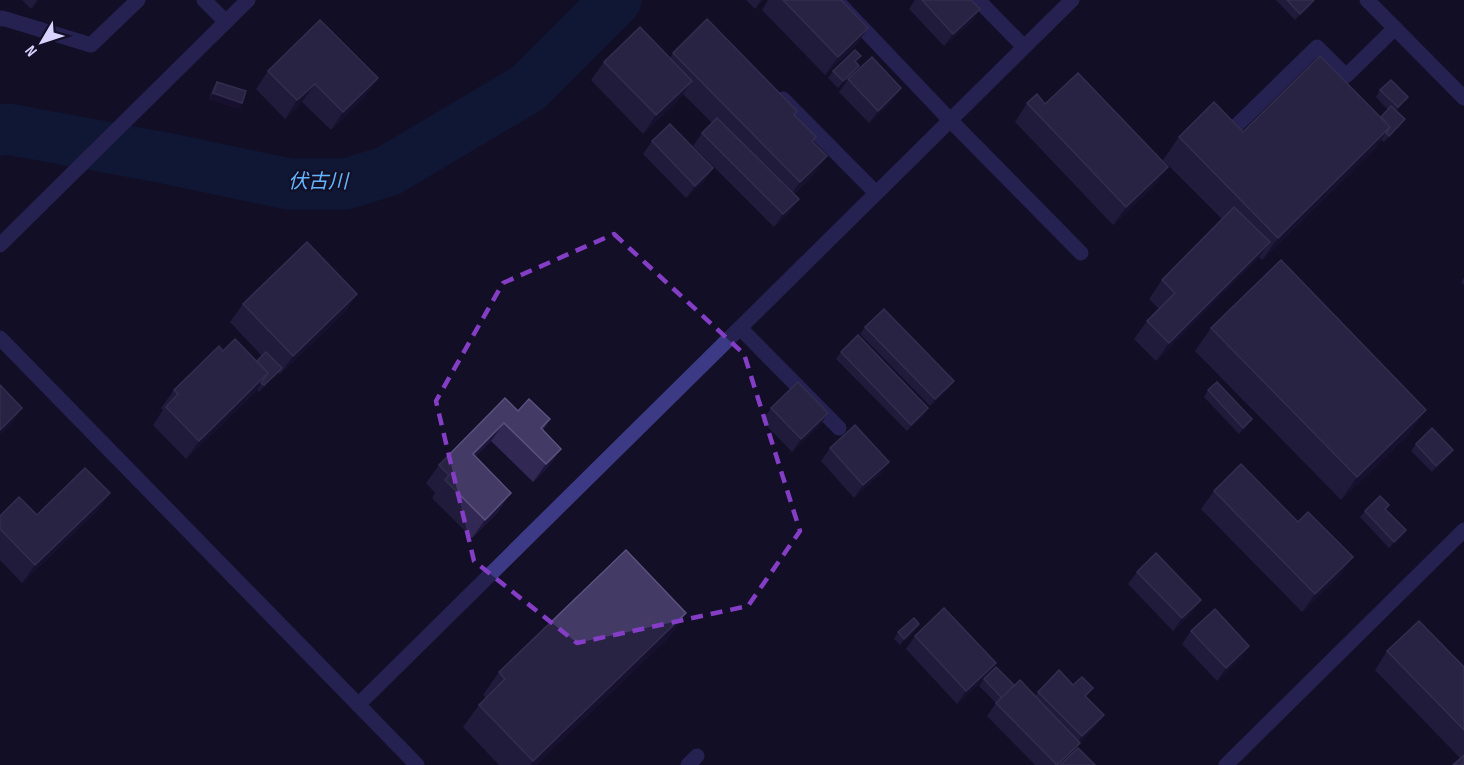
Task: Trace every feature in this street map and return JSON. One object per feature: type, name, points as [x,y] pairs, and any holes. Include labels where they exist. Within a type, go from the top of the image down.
[{"type":"street","points":[[0,19],[91,45],[138,0]]},
{"type":"street","points":[[204,0],[226,22]]},
{"type":"street","points":[[0,245],[248,0]]},
{"type":"street","points":[[836,0],[1081,253]]},
{"type":"street","points":[[978,0],[1024,47]]},
{"type":"street","points":[[358,705],[1071,0]]},
{"type":"street","points":[[1367,0],[1464,98]]},
{"type":"street","points":[[1227,135],[1317,47],[1346,76],[1395,28]]},
{"type":"street","points":[[770,85],[876,193]]},
{"type":"street","points":[[740,328],[839,428]]},
{"type":"street","points":[[0,338],[417,765]]},
{"type":"street","points":[[1227,765],[1464,530]]},
{"type":"highlighted area","points":[[614,234],[744,354],[800,531],[748,606],[577,643],[474,561],[436,401],[503,283]]},
{"type":"building","points":[[783,0],[841,0],[868,28],[838,57]]},
{"type":"building","points":[[922,0],[971,0],[980,9],[953,34]]},
{"type":"building","points":[[1287,0],[1314,0],[1300,14]]},
{"type":"building","points":[[707,19],[797,111],[794,115],[816,137],[812,141],[827,156],[800,182],[673,53]]},
{"type":"building","points":[[320,20],[378,78],[343,112],[315,84],[297,100],[268,71]]},
{"type":"building","points":[[640,27],[692,81],[656,115],[604,62]]},
{"type":"building","points":[[855,50],[861,56],[855,61],[859,66],[843,81],[833,71]]},
{"type":"building","points":[[1320,56],[1390,127],[1278,238],[1179,137],[1214,102],[1243,132]]},
{"type":"building","points":[[872,57],[901,88],[878,111],[848,79]]},
{"type":"building","points":[[1078,73],[1168,167],[1126,207],[1027,103],[1037,94],[1045,104]]},
{"type":"building","points":[[1391,80],[1408,97],[1398,107],[1380,90]]},
{"type":"building","points":[[217,82],[246,91],[242,103],[213,93]]},
{"type":"building","points":[[1391,106],[1405,119],[1389,136],[1386,133],[1390,127],[1381,117]]},
{"type":"building","points":[[717,118],[799,199],[783,214],[702,133]]},
{"type":"building","points":[[670,124],[713,168],[695,186],[652,141]]},
{"type":"building","points":[[1234,207],[1270,242],[1169,343],[1147,321],[1175,293],[1162,280]]},
{"type":"building","points":[[307,242],[357,294],[293,356],[243,304]]},
{"type":"building","points":[[1281,260],[1426,410],[1357,477],[1211,328]]},
{"type":"building","points":[[884,309],[954,381],[935,399],[865,327]]},
{"type":"building","points":[[858,335],[928,408],[911,425],[841,352]]},
{"type":"building","points":[[235,339],[268,373],[199,441],[166,407],[178,394],[174,390],[219,346],[223,351]]},
{"type":"building","points":[[266,352],[282,368],[264,385],[261,383],[268,373],[257,361]]},
{"type":"building","points":[[798,382],[828,413],[801,439],[771,408]]},
{"type":"building","points":[[1217,382],[1252,419],[1243,428],[1208,390]]},
{"type":"building","points":[[0,385],[22,408],[0,430]]},
{"type":"building","points":[[505,398],[518,411],[529,399],[550,419],[541,428],[561,449],[546,464],[504,423],[473,454],[511,493],[485,520],[445,480],[449,475],[439,465]]},
{"type":"building","points":[[855,425],[889,462],[863,485],[830,448]]},
{"type":"building","points":[[1432,428],[1453,450],[1436,466],[1416,444]]},
{"type":"building","points":[[1241,464],[1298,522],[1308,512],[1353,557],[1315,594],[1214,491]]},
{"type":"building","points":[[85,468],[110,493],[35,565],[0,529],[0,516],[19,497],[37,515]]},
{"type":"building","points":[[1380,496],[1389,505],[1385,509],[1406,530],[1394,542],[1365,511]]},
{"type":"building","points":[[626,550],[686,613],[533,761],[479,705],[505,679],[499,672]]},
{"type":"building","points":[[1156,553],[1201,600],[1182,618],[1137,572]]},
{"type":"building","points":[[944,608],[996,663],[966,691],[915,636]]},
{"type":"building","points":[[1215,609],[1249,646],[1226,668],[1191,631]]},
{"type":"building","points":[[914,618],[919,624],[904,639],[898,632]]},
{"type":"building","points":[[1419,621],[1464,667],[1464,730],[1387,651]]},
{"type":"building","points":[[996,667],[1014,685],[1002,698],[984,679]]},
{"type":"building","points":[[1059,670],[1073,685],[1082,677],[1093,688],[1085,696],[1104,715],[1082,736],[1038,692]]},
{"type":"building","points":[[1020,680],[1080,743],[1057,765],[996,703]]},
{"type":"building","points":[[1078,748],[1095,765],[1060,765]]},
{"type":"building","points":[[1464,755],[1464,765],[1453,765]]},
{"type":"waterway","name":"伏古川","points":[[0,130],[8,129],[165,158],[289,184],[346,184],[388,171],[528,88],[616,0]]}]
